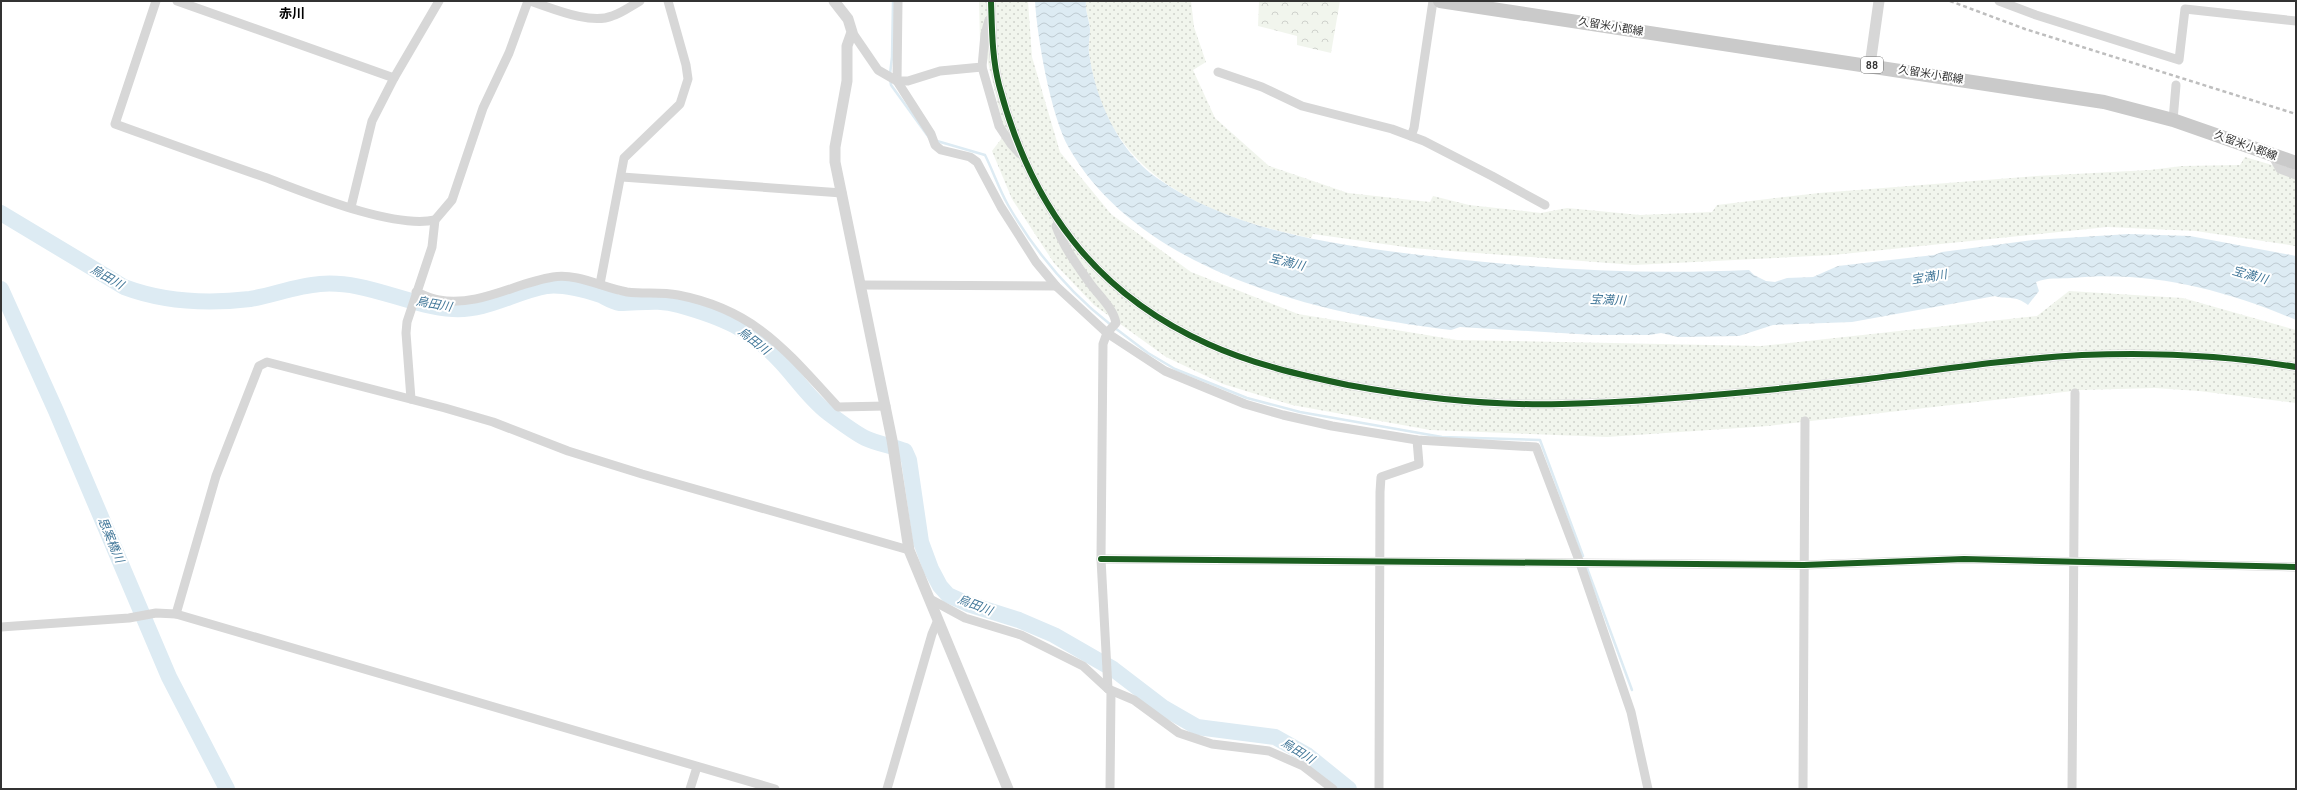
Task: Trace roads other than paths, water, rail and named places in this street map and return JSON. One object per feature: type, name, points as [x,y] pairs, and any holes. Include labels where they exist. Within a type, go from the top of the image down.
[{"type":"main road","name":"久留米小郡線","points":[[1440,1],[1870,65],[2104,102],[2173,120],[2296,163]]},
{"type":"street","points":[[156,1],[115,124],[351,207],[392,219],[424,222],[435,220]]},
{"type":"street","points":[[177,1],[394,78]]},
{"type":"street","points":[[351,207],[372,121],[394,78],[439,1]]},
{"type":"street","points":[[411,399],[406,333],[415,294],[432,246],[435,220],[452,200],[483,108],[509,53],[529,1],[573,15],[599,18],[612,17],[640,1]]},
{"type":"street","points":[[600,284],[622,177],[624,158],[680,104],[688,79],[686,64],[668,1]]},
{"type":"street","points":[[834,1],[848,19],[852,32],[878,70],[884,75],[897,81],[908,81],[940,71],[982,67]]},
{"type":"street","points":[[898,1],[897,81],[931,134],[935,145],[941,150],[970,158],[977,162],[1020,239],[1056,286],[1107,333],[1165,372],[1245,404],[1332,426],[1417,440],[1536,447],[1580,563],[1631,712],[1648,789]]},
{"type":"street","points":[[991,1],[993,50],[999,84],[1023,156],[1052,214],[1060,236],[1088,282],[1114,315],[1116,323],[1107,333],[1103,344],[1101,559],[1105,656],[1109,690],[1110,789]]},
{"type":"street","points":[[1411,136],[1414,128],[1433,1]]},
{"type":"street","points":[[1870,65],[1879,1]]},
{"type":"street","points":[[1999,1],[2036,15],[2179,60],[2185,9],[2296,21]]},
{"type":"street","points":[[991,11],[985,34],[982,67],[999,126],[1011,144],[1023,156]]},
{"type":"street","points":[[852,32],[847,46],[845,99],[835,147],[835,162],[862,285],[886,406],[896,461],[909,550],[1008,789]]},
{"type":"street","points":[[1218,72],[1262,87],[1302,106],[1411,136],[1492,176],[1545,205]]},
{"type":"street","points":[[2173,120],[2176,85]]},
{"type":"street","points":[[2272,155],[2280,169],[2296,175]]},
{"type":"street","points":[[622,177],[842,193]]},
{"type":"street","points":[[1052,214],[1078,249],[1110,282],[1166,323],[1209,345],[1254,362],[1320,379],[1453,401],[1558,404],[1653,400],[1762,391],[2046,359],[2104,354],[2168,354],[2253,361],[2296,367]]},
{"type":"street","points":[[415,294],[438,300],[459,301],[480,298],[534,280],[556,276],[573,277],[627,292],[680,295],[720,307],[750,321],[784,348],[838,407],[886,406]]},
{"type":"street","points":[[862,285],[1056,286]]},
{"type":"street","points":[[176,614],[216,476],[262,363],[268,362],[493,422],[568,451],[642,474],[909,550]]},
{"type":"street","points":[[2072,789],[2075,393]]},
{"type":"street","points":[[1803,789],[1805,421]]},
{"type":"street","points":[[1379,789],[1382,476],[1419,464],[1417,440]]},
{"type":"street","points":[[1101,559],[1804,565],[1964,559],[2296,567]]},
{"type":"street","points":[[930,599],[965,618],[1021,635],[1083,666],[1109,690],[1128,696],[1170,727],[1189,737],[1212,744],[1270,751],[1303,766],[1333,789]]},
{"type":"street","points":[[1,627],[129,618],[156,613],[176,614],[775,789]]},
{"type":"street","points":[[887,789],[932,634],[938,620]]},
{"type":"street","points":[[690,789],[697,767]]},
{"type":"water","name":"宝満川","points":[[1035,1],[1086,1],[1090,29],[1089,53],[1097,88],[1103,105],[1120,138],[1143,167],[1157,178],[1188,197],[1221,212],[1256,225],[1328,242],[1438,257],[1516,265],[1594,270],[1671,272],[1749,270],[1754,275],[1766,281],[1775,282],[1787,278],[1813,277],[1838,266],[1934,255],[1942,252],[2033,240],[2129,234],[2190,236],[2296,256],[2296,320],[2269,309],[2215,291],[2158,280],[2101,276],[2040,280],[2036,282],[2039,291],[2028,305],[2016,299],[1995,296],[1852,322],[1773,325],[1739,336],[1678,337],[1661,333],[1650,335],[1594,335],[1460,327],[1451,330],[1400,323],[1346,313],[1291,298],[1237,280],[1186,256],[1140,226],[1100,191],[1069,148],[1056,117],[1042,55]]},
{"type":"waterway","points":[[890,74],[892,57],[893,1]]},
{"type":"waterway","points":[[890,79],[891,85],[930,139]]},
{"type":"waterway","points":[[937,141],[985,155],[1008,205],[1029,238],[1067,285],[1096,313],[1111,325]]},
{"type":"waterway","name":"烏田川","points":[[1,213],[124,287],[170,299],[234,301],[250,299],[311,285],[337,284],[370,289],[436,307],[465,309],[489,304],[535,289],[553,286],[588,291],[620,303],[672,303],[722,319],[758,340],[787,368],[814,401],[827,412],[865,438],[905,451],[909,460],[921,542],[931,569],[940,586],[948,595],[968,604],[1019,620],[1054,635],[1113,669],[1164,708],[1197,727],[1275,737],[1307,755],[1349,789]]},
{"type":"waterway","name":"思案橋川","points":[[1,289],[56,411],[169,677],[227,789]]},
{"type":"waterway","points":[[1115,328],[1148,353],[1175,369],[1247,398],[1300,412],[1442,437],[1540,440],[1583,556]]},
{"type":"waterway","points":[[1587,568],[1632,690]]},
{"type":"railway","points":[[1950,1],[2025,29],[2296,114]]},
{"type":"district","name":"赤川","points":[[292,13]]}]
